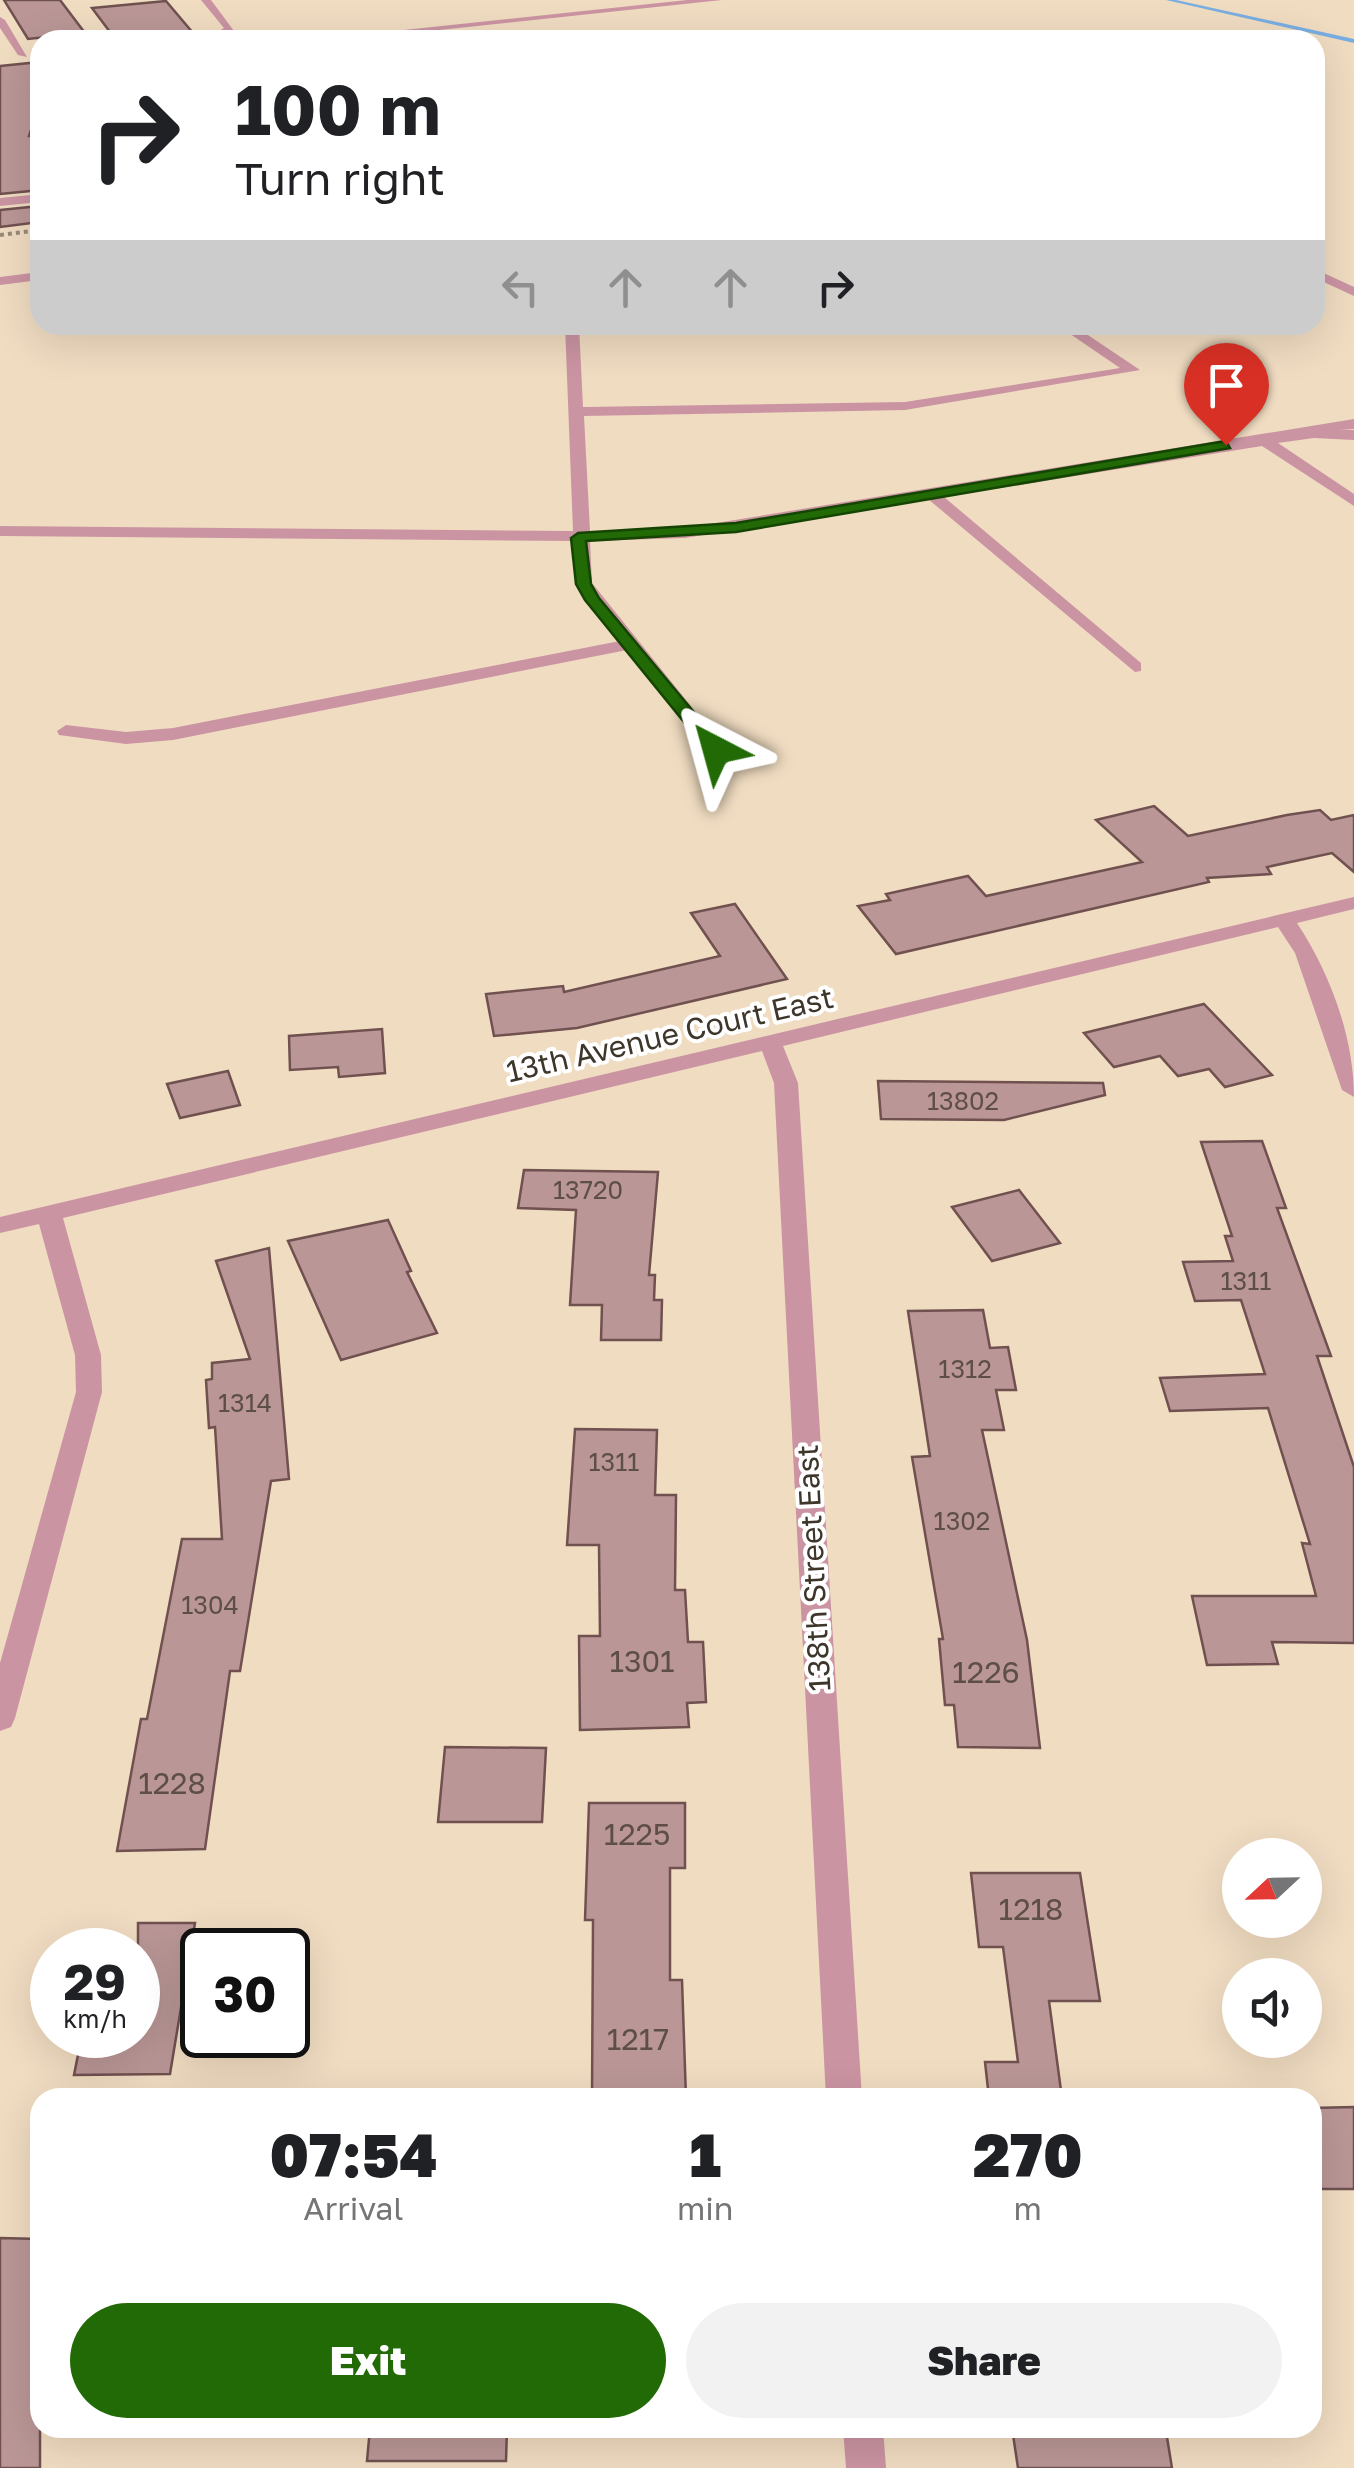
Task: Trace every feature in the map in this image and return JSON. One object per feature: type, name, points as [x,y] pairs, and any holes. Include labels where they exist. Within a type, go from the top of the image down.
[{"type":"street","points":[[206,0],[229,30]]},
{"type":"street","points":[[416,30],[716,0]]},
{"type":"street","points":[[0,20],[17,56],[30,55]]},
{"type":"street","points":[[477,24],[513,30]]},
{"type":"street","points":[[0,202],[30,199]]},
{"type":"street","points":[[0,280],[30,277]]},
{"type":"street","points":[[1325,279],[1354,292]]},
{"type":"street","points":[[572,335],[578,538],[584,584],[716,750]]},
{"type":"street","points":[[576,412],[905,406],[1133,370],[1079,335]]},
{"type":"street","points":[[1314,433],[1322,427],[1354,424]]},
{"type":"street","points":[[0,531],[578,538],[736,528],[1262,439],[1314,433],[1354,435]]},
{"type":"street","points":[[1262,439],[1354,501]]},
{"type":"street","points":[[931,494],[1135,667]]},
{"type":"street","points":[[66,732],[126,738],[173,734],[630,644]]},
{"type":"street","name":"13th Avenue Court East","points":[[0,1225],[1354,904]]},
{"type":"street","points":[[1284,920],[1306,952],[1354,1090]]},
{"type":"street","name":"138th Street East","points":[[770,1042],[786,1083],[843,2088]]},
{"type":"street","points":[[0,1718],[89,1392],[88,1355],[50,1214]]},
{"type":"street","points":[[864,2438],[866,2468]]},
{"type":"path","points":[[0,235],[30,231]]},
{"type":"building","points":[[4,0],[60,0],[83,30],[30,30],[28,39]]},
{"type":"building","points":[[166,1],[190,30],[108,30],[92,8]]},
{"type":"building","points":[[30,63],[30,191],[0,194],[0,66]]},
{"type":"building","points":[[30,207],[30,223],[0,227],[0,210]]},
{"type":"building","points":[[1154,806],[1188,836],[1320,810],[1331,820],[1354,815],[1354,872],[1332,853],[1267,867],[1271,874],[1207,878],[1209,882],[896,954],[858,906],[890,900],[886,894],[968,876],[986,896],[1142,862],[1096,820]]},
{"type":"building","points":[[735,904],[787,979],[577,1028],[494,1036],[486,994],[563,986],[564,992],[720,956],[691,913]]},
{"type":"building","points":[[1204,1004],[1272,1075],[1225,1087],[1209,1069],[1178,1076],[1160,1056],[1114,1067],[1084,1033]]},
{"type":"building","points":[[382,1029],[385,1073],[339,1077],[338,1067],[290,1070],[289,1036]]},
{"type":"building","points":[[228,1071],[240,1105],[180,1118],[167,1084]]},
{"type":"building","points":[[878,1081],[1103,1083],[1105,1095],[1004,1120],[881,1119]]},
{"type":"building","points":[[1262,1141],[1286,1208],[1277,1208],[1331,1356],[1317,1356],[1354,1467],[1354,1643],[1272,1642],[1278,1664],[1207,1665],[1192,1596],[1316,1596],[1302,1543],[1310,1544],[1268,1408],[1170,1411],[1160,1378],[1265,1374],[1241,1300],[1195,1301],[1183,1262],[1233,1261],[1225,1236],[1232,1236],[1201,1142]]},
{"type":"building","points":[[524,1170],[658,1172],[649,1275],[655,1275],[654,1300],[662,1300],[661,1340],[601,1340],[602,1305],[570,1305],[576,1210],[518,1208]]},
{"type":"building","points":[[1019,1190],[1060,1243],[992,1261],[952,1207]]},
{"type":"building","points":[[388,1220],[411,1271],[407,1272],[437,1333],[341,1360],[288,1241]]},
{"type":"building","points":[[269,1248],[289,1479],[271,1481],[240,1671],[230,1671],[205,1849],[117,1851],[141,1719],[147,1719],[182,1539],[222,1539],[215,1427],[209,1428],[206,1380],[212,1379],[212,1363],[250,1359],[216,1261]]},
{"type":"building","points":[[983,1310],[990,1348],[1008,1347],[1016,1390],[996,1390],[1004,1430],[982,1430],[1027,1640],[1040,1748],[958,1747],[954,1705],[945,1705],[939,1639],[943,1639],[912,1457],[930,1456],[908,1311]]},
{"type":"building","points":[[575,1429],[657,1430],[655,1495],[676,1495],[675,1590],[685,1590],[688,1642],[703,1642],[706,1702],[687,1703],[689,1727],[580,1730],[579,1636],[600,1636],[599,1545],[567,1545]]},
{"type":"building","points":[[445,1747],[546,1748],[542,1822],[438,1822]]},
{"type":"building","points":[[589,1803],[685,1803],[685,1868],[670,1868],[670,1980],[682,1980],[686,2088],[592,2088],[593,1920],[585,1920]]},
{"type":"building","points":[[971,1873],[1080,1873],[1100,2001],[1049,2001],[1061,2088],[988,2088],[985,2062],[1018,2062],[1003,1947],[979,1947]]},
{"type":"building","points":[[138,1923],[195,1923],[194,1928],[180,1928],[180,2014],[170,2074],[74,2075],[77,2058],[160,2058],[160,1928],[138,1928]]},
{"type":"building","points":[[1354,2107],[1354,2189],[1322,2189],[1322,2108]]},
{"type":"building","points":[[0,2238],[30,2239],[30,2438],[40,2438],[40,2468],[0,2468]]},
{"type":"building","points":[[369,2438],[507,2438],[506,2461],[367,2461]]},
{"type":"building","points":[[1014,2438],[1167,2438],[1172,2468],[1018,2468]]},
{"type":"waterway","points":[[1169,0],[1304,30]]},
{"type":"waterway","points":[[1325,35],[1354,41]]},
{"type":"route","points":[[716,750],[592,600],[584,584],[578,538],[736,528],[1226,445]]}]
